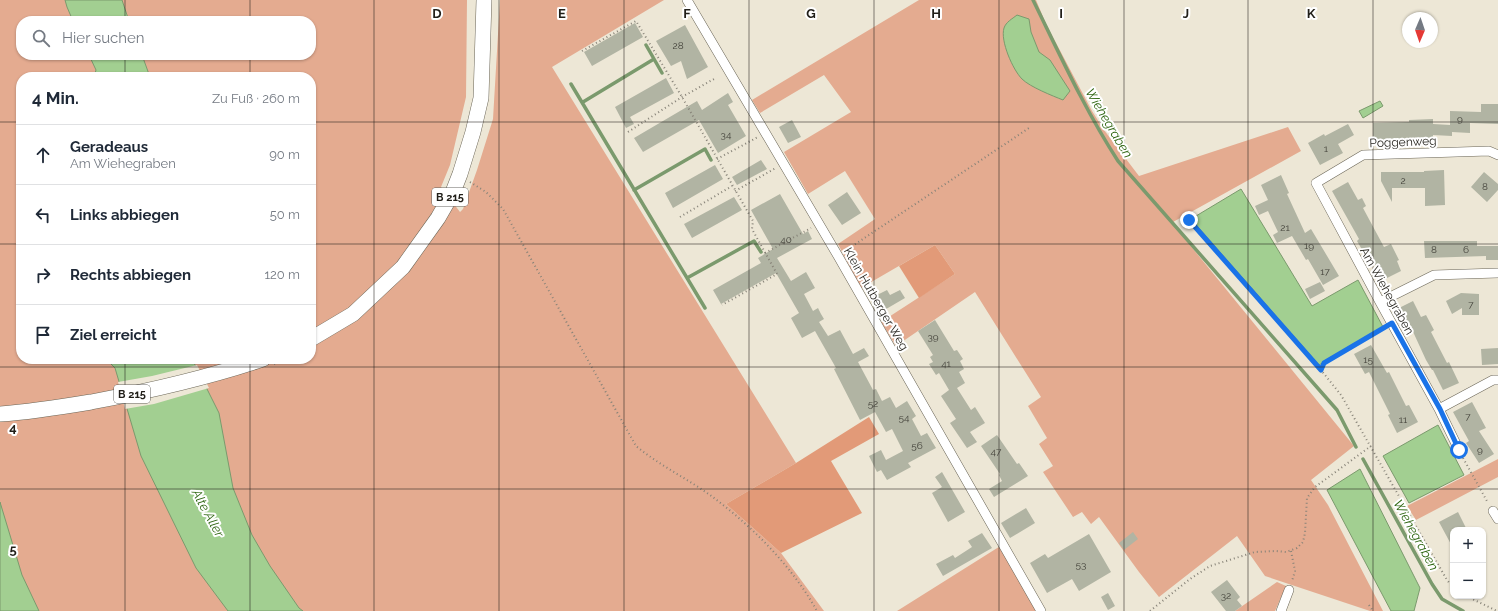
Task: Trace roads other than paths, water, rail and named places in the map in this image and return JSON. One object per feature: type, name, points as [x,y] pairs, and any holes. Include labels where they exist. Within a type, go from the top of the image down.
[{"type":"main road","name":"B 215","points":[[316,336],[353,314],[403,267],[438,218],[453,192],[473,132],[480,98],[484,0]]},
{"type":"main road","name":"B 215","points":[[0,414],[71,405],[116,397],[175,384],[246,364]]},
{"type":"street","name":"Klein Hutberger Weg","points":[[687,0],[838,256],[1041,611]]},
{"type":"street","name":"Poggenweg","points":[[1316,183],[1363,155],[1489,151],[1498,155]]},
{"type":"street","name":"Am Wiehegraben","points":[[1316,183],[1440,409],[1459,450]]},
{"type":"street","points":[[1380,302],[1434,275],[1498,273]]},
{"type":"street","points":[[1440,409],[1493,380],[1498,380]]},
{"type":"street","points":[[1281,611],[1289,590]]},
{"type":"water","points":[[65,0],[122,0],[127,16],[71,16]]},
{"type":"water","points":[[1017,15],[1029,19],[1031,32],[1039,52],[1050,60],[1070,91],[1063,100],[1030,85],[1018,75],[1008,55],[1003,34],[1006,24]]},
{"type":"water","points":[[91,60],[144,60],[148,72],[95,72]]},
{"type":"water","points":[[1380,101],[1383,106],[1363,118],[1359,111]]},
{"type":"water","points":[[1241,189],[1312,306],[1358,280],[1383,327],[1319,365],[1191,219]]},
{"type":"water","name":"Alte Aller","points":[[111,364],[194,364],[219,413],[233,488],[252,535],[270,566],[299,608],[303,611],[228,611],[196,568],[141,456],[115,368]]},
{"type":"water","points":[[1438,425],[1464,475],[1409,503],[1383,456]]},
{"type":"water","points":[[1360,469],[1420,588],[1414,611],[1391,611],[1327,490]]},
{"type":"water","points":[[0,502],[22,575],[39,611],[0,611]]},
{"type":"waterway","name":"Wiehegraben","points":[[1033,0],[1084,102],[1118,161],[1337,410],[1356,447]]},
{"type":"waterway","points":[[646,45],[654,59]]},
{"type":"waterway","points":[[583,102],[654,59],[662,73]]},
{"type":"waterway","points":[[571,84],[705,308]]},
{"type":"waterway","points":[[634,190],[705,149],[711,160]]},
{"type":"waterway","points":[[687,278],[754,241],[761,252]]},
{"type":"waterway","name":"Wiehegraben","points":[[1363,459],[1432,584],[1442,599],[1463,611]]}]
